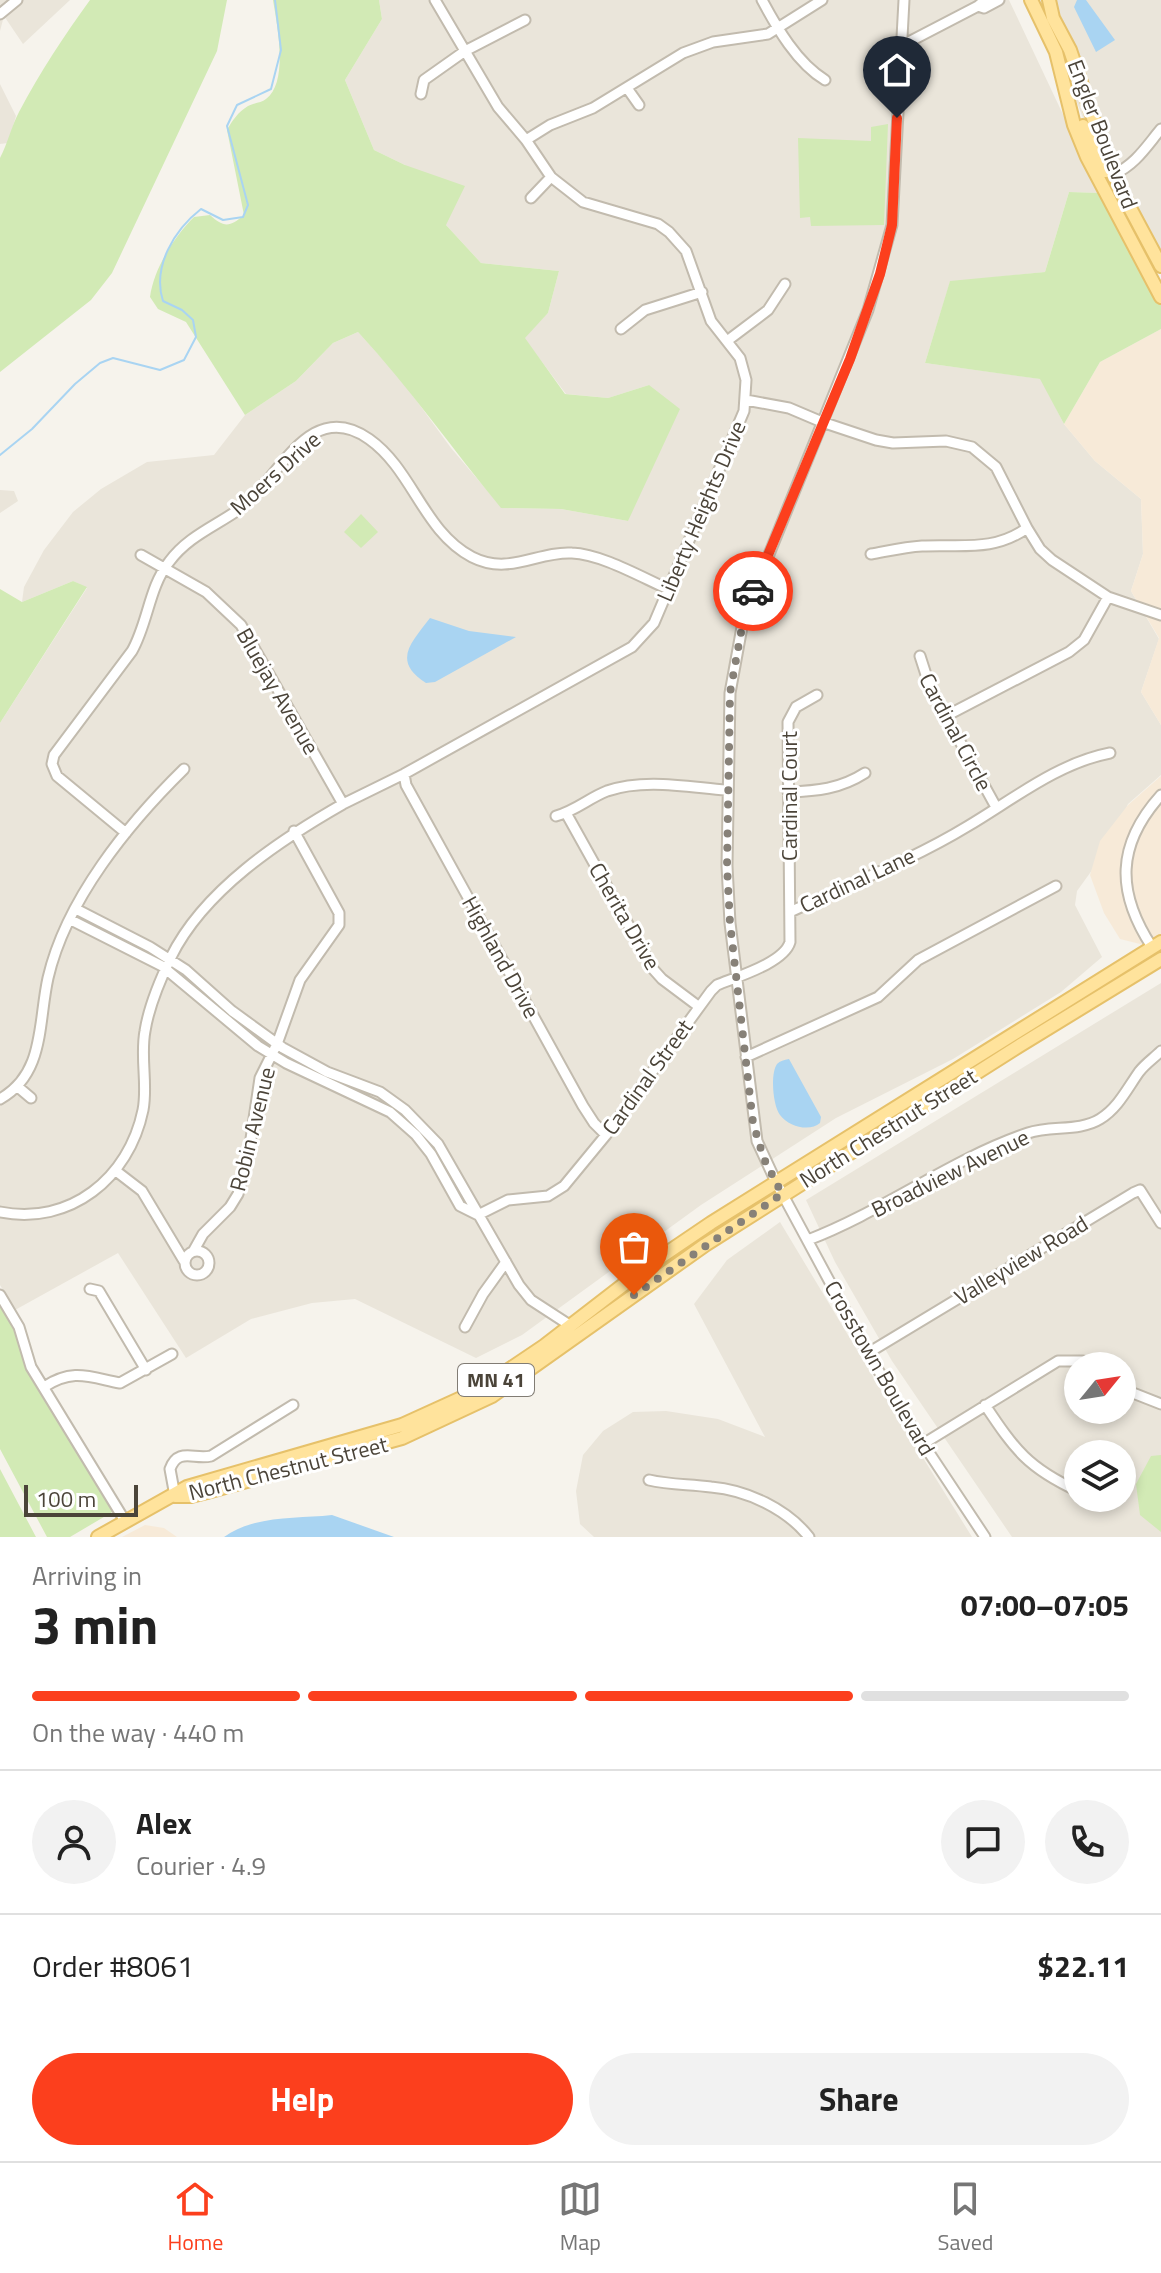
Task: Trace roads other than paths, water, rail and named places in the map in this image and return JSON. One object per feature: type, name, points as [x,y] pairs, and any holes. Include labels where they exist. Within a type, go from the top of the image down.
[{"type":"main road","name":"Engler Boulevard","points":[[1031,0],[1056,52],[1069,104],[1093,171],[1161,297]]},
{"type":"main road","name":"Engler Boulevard","points":[[1049,0],[1053,18],[1070,50],[1114,174],[1161,266]]},
{"type":"main road","points":[[1069,104],[1107,172],[1114,174]]},
{"type":"main road","name":"North Chestnut Street","points":[[175,1496],[191,1496],[373,1447],[402,1438],[463,1411],[526,1374],[779,1188],[1157,945]]},
{"type":"main road","name":"North Chestnut Street","points":[[175,1496],[187,1487],[207,1480],[402,1425],[479,1390],[513,1369],[649,1265],[1161,959]]},
{"type":"main road","name":"MN 41","points":[[98,1537],[175,1496]]},
{"type":"street","points":[[0,14],[17,0]]},
{"type":"street","name":"Liberty Heights Drive","points":[[404,774],[632,647],[654,623],[746,400],[740,358],[711,321],[686,251],[669,232],[647,220],[583,202],[551,177],[526,140],[498,107],[435,0]]},
{"type":"street","points":[[762,0],[779,29],[811,71],[825,80]]},
{"type":"street","points":[[526,140],[550,125],[593,108],[683,53],[713,42],[753,38],[779,29],[822,0]]},
{"type":"street","name":"Crosstown Boulevard","points":[[904,0],[892,225],[868,310],[744,616],[730,693],[726,790],[728,893],[757,1141],[868,1353],[923,1444],[985,1537]]},
{"type":"street","points":[[901,46],[982,3],[984,8],[999,0]]},
{"type":"street","points":[[421,94],[424,80],[465,51],[525,20]]},
{"type":"street","points":[[627,88],[639,105]]},
{"type":"street","points":[[1114,174],[1126,169],[1138,158],[1161,129]]},
{"type":"street","points":[[531,198],[551,177]]},
{"type":"street","points":[[727,341],[768,310],[785,284]]},
{"type":"street","points":[[621,329],[645,310],[702,292]]},
{"type":"street","points":[[746,400],[789,408],[876,440],[893,443],[946,441],[972,447],[996,467],[1027,528],[1040,549],[1052,560],[1108,597],[1161,615]]},
{"type":"street","name":"Moers Drive","points":[[126,833],[57,776],[52,761],[58,748],[132,651],[164,569],[185,543],[244,506],[305,439],[319,430],[341,427],[363,436],[385,453],[443,536],[471,556],[506,564],[557,554],[584,554],[668,589]]},
{"type":"street","points":[[871,554],[925,546],[983,547],[1008,541],[1027,528]]},
{"type":"street","name":"Bluejay Avenue","points":[[141,555],[206,592],[241,625],[343,804]]},
{"type":"street","points":[[946,716],[1069,652],[1084,640],[1108,597]]},
{"type":"street","name":"Cardinal Circle","points":[[920,656],[926,679],[996,807]]},
{"type":"street","name":"Cardinal Court","points":[[790,912],[789,717],[796,707],[817,695]]},
{"type":"street","name":"Cardinal Lane","points":[[737,977],[785,953],[790,942],[790,912],[968,826],[996,807],[1089,757],[1110,753]]},
{"type":"street","points":[[0,1099],[18,1087],[28,1074],[34,1058],[48,977],[82,894],[126,833],[184,769]]},
{"type":"street","points":[[788,792],[833,789],[865,773]]},
{"type":"street","points":[[0,1212],[28,1215],[61,1208],[94,1191],[116,1171],[132,1144],[140,1120],[144,1098],[145,1032],[152,1001],[182,937],[210,902],[294,831],[404,774]]},
{"type":"street","name":"Highland Drive","points":[[404,774],[406,785],[583,1106],[606,1135]]},
{"type":"street","name":"Cherita Drive","points":[[698,1006],[653,969],[561,815],[607,791],[631,786],[726,790]]},
{"type":"street","points":[[1157,945],[1134,913],[1125,878],[1131,838],[1140,820],[1161,795]]},
{"type":"street","name":"Robin Avenue","points":[[194,1250],[203,1234],[230,1207],[238,1194],[248,1159],[260,1078],[277,1044],[300,980],[340,921],[339,913],[294,831]]},
{"type":"street","points":[[746,1057],[878,997],[918,960],[1056,886]]},
{"type":"street","points":[[76,909],[168,964],[271,1054],[304,1073],[390,1112],[416,1135],[431,1154],[460,1206],[478,1215]]},
{"type":"street","points":[[71,920],[199,979],[232,1011],[277,1044],[327,1072],[380,1092],[405,1110],[438,1144],[519,1285],[531,1300],[571,1326]]},
{"type":"street","name":"Cardinal Street","points":[[478,1215],[508,1200],[548,1196],[564,1186],[606,1135],[698,1006],[717,985],[737,977]]},
{"type":"street","name":"Broadview Avenue","points":[[808,1240],[1031,1131],[1077,1126],[1098,1120],[1115,1107],[1141,1069],[1161,1051]]},
{"type":"street","points":[[18,1087],[31,1098]]},
{"type":"street","points":[[116,1171],[142,1191],[192,1275],[201,1276],[211,1267],[201,1249],[188,1253],[184,1261]]},
{"type":"street","name":"Valleyview Road","points":[[868,1353],[1133,1193],[1140,1190],[1161,1223]]},
{"type":"street","points":[[465,1327],[506,1262]]},
{"type":"street","points":[[90,1289],[99,1291],[146,1370]]},
{"type":"street","points":[[0,1295],[19,1327],[31,1367],[125,1521]]},
{"type":"street","points":[[44,1387],[57,1378],[74,1374],[120,1383],[172,1354]]},
{"type":"street","points":[[923,1444],[1058,1361],[1064,1361]]},
{"type":"street","points":[[1136,1394],[1161,1404]]},
{"type":"street","points":[[175,1496],[170,1469],[176,1458],[186,1454],[204,1458],[211,1456],[293,1405]]},
{"type":"street","points":[[985,1405],[1029,1463],[1064,1485]]},
{"type":"street","points":[[649,1480],[669,1485],[714,1487],[766,1502],[809,1537]]},
{"type":"water","points":[[1077,0],[1086,0],[1115,40],[1096,52],[1074,7]]},
{"type":"water","points":[[430,618],[469,631],[516,637],[435,682],[426,683],[415,675],[407,659],[412,643]]},
{"type":"water","points":[[789,1059],[821,1117],[816,1126],[805,1128],[794,1125],[778,1111],[773,1090],[775,1069],[779,1062]]},
{"type":"water","points":[[332,1515],[394,1537],[224,1537],[262,1521]]},
{"type":"waterway","points":[[0,455],[32,429],[100,363],[113,358],[160,370],[184,360],[196,337],[193,320],[182,310],[163,301],[160,288],[163,262],[174,238],[201,209],[223,220],[243,217],[248,205],[227,126],[237,105],[271,89],[281,50],[275,0]]}]
